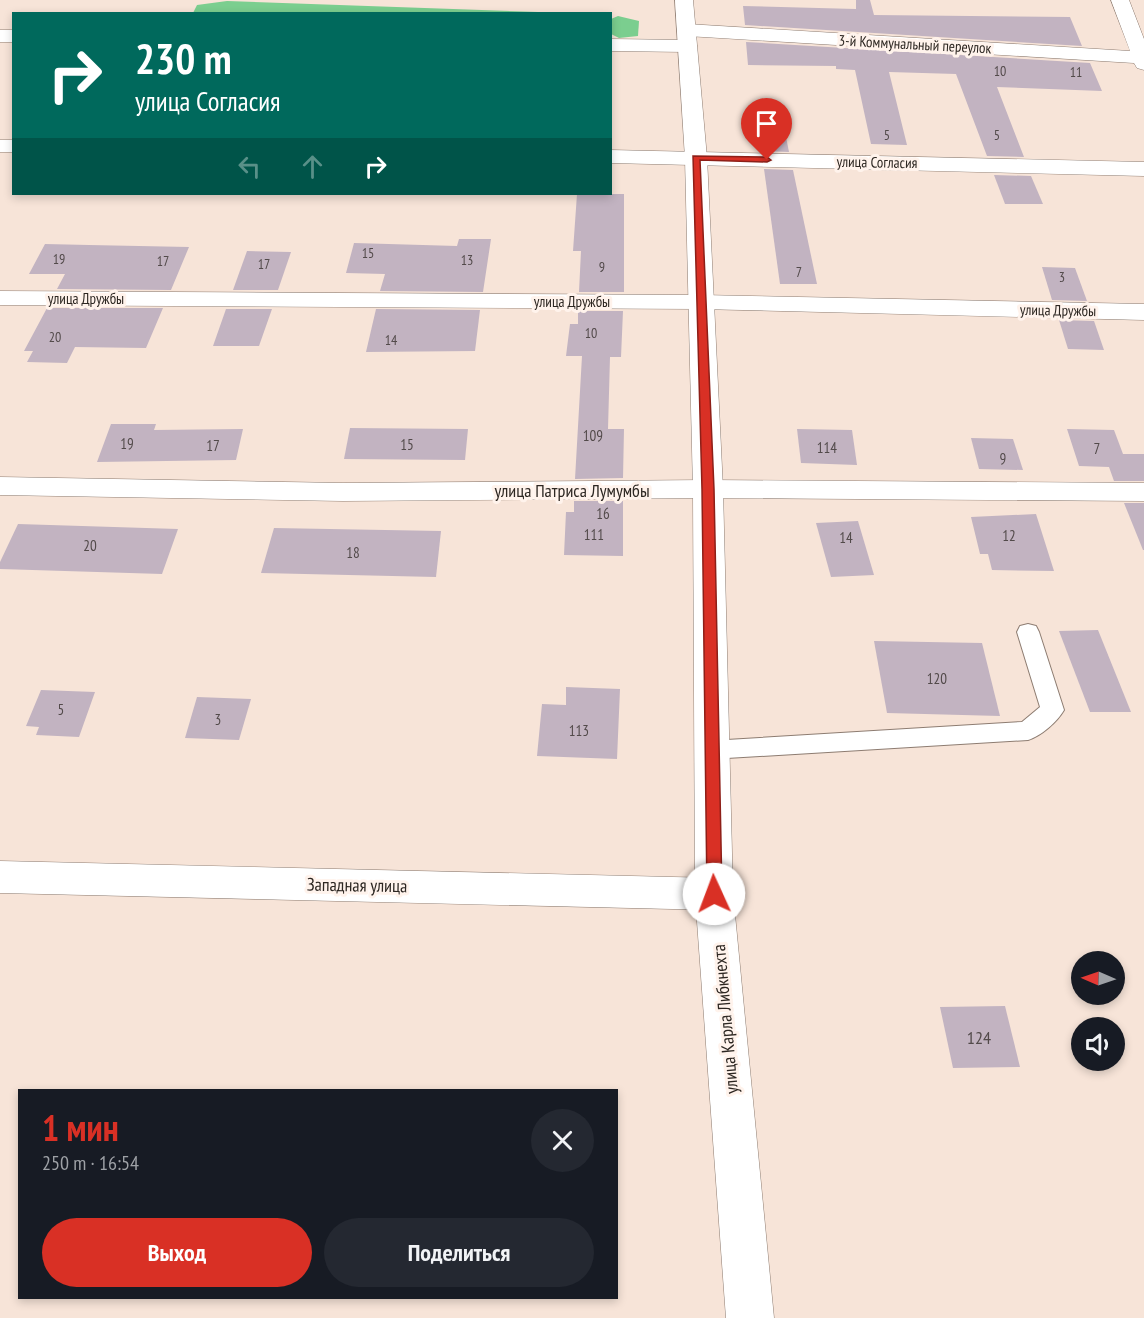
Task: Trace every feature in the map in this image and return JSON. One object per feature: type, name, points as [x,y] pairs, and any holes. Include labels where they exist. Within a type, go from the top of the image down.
[{"type":"street","points":[[1120,0],[1143,60]]},
{"type":"street","name":"3-й Коммунальный переулок","points":[[612,44],[686,25],[1143,60]]},
{"type":"street","name":"улица Карла Либкнехта","points":[[686,25],[696,158],[708,489],[710,750],[714,894],[750,1318]]},
{"type":"street","name":"улица Согласия","points":[[612,156],[1144,169]]},
{"type":"street","name":"улица Дружбы","points":[[0,298],[700,302],[1144,312]]},
{"type":"street","name":"улица Патриса Лумумбы","points":[[0,486],[344,492],[708,489],[1144,492]]},
{"type":"street","name":"Западная улица","points":[[0,877],[714,894]]},
{"type":"lane","points":[[710,750],[1028,731],[1052,710],[1028,632]]},
{"type":"green space","points":[[227,1],[540,12],[194,12],[197,5]]},
{"type":"green space","points":[[618,16],[639,21],[638,36],[619,38],[612,34],[612,19]]},
{"type":"building","points":[[856,0],[870,0],[874,15],[1070,17],[1082,46],[745,25],[743,6],[856,9]]},
{"type":"building","points":[[746,42],[1090,63],[1102,91],[997,87],[1024,157],[987,156],[956,74],[889,72],[907,145],[871,144],[855,70],[836,69],[836,66],[748,65]]},
{"type":"building","points":[[783,122],[789,152],[762,151],[758,126]]},
{"type":"building","points":[[764,169],[793,170],[817,284],[780,284]]},
{"type":"building","points":[[994,175],[1031,176],[1043,204],[1005,204]]},
{"type":"building","points":[[624,194],[624,292],[579,292],[581,251],[573,251],[577,195]]},
{"type":"building","points":[[459,239],[491,239],[483,292],[380,291],[385,274],[346,273],[354,243],[457,246]]},
{"type":"building","points":[[45,244],[189,247],[171,290],[57,289],[65,274],[29,274]]},
{"type":"building","points":[[247,251],[291,252],[278,290],[233,290]]},
{"type":"building","points":[[1042,267],[1075,268],[1087,301],[1052,300]]},
{"type":"building","points":[[47,308],[163,308],[146,348],[75,347],[67,363],[27,362],[33,351],[24,351]]},
{"type":"building","points":[[226,309],[272,309],[259,346],[213,346]]},
{"type":"building","points":[[376,309],[480,310],[475,351],[366,352]]},
{"type":"building","points":[[578,311],[623,311],[621,357],[610,357],[608,429],[624,429],[623,478],[575,479],[582,356],[566,356],[570,324],[578,324]]},
{"type":"building","points":[[1059,320],[1094,321],[1104,350],[1068,349]]},
{"type":"building","points":[[111,424],[156,424],[154,430],[243,429],[236,460],[97,462]]},
{"type":"building","points":[[350,428],[468,429],[465,460],[344,459]]},
{"type":"building","points":[[797,429],[852,430],[857,465],[801,463]]},
{"type":"building","points":[[1067,429],[1114,430],[1123,454],[1144,454],[1144,481],[1114,481],[1109,467],[1079,466]]},
{"type":"building","points":[[971,438],[1013,439],[1023,470],[979,469]]},
{"type":"building","points":[[574,501],[623,501],[623,556],[564,555],[566,512],[574,512]]},
{"type":"building","points":[[1124,503],[1144,503],[1144,550],[1143,550]]},
{"type":"building","points":[[1036,514],[1054,571],[992,570],[988,554],[980,554],[971,517]]},
{"type":"building","points":[[858,521],[874,575],[831,577],[816,523]]},
{"type":"building","points":[[18,524],[178,529],[162,574],[0,569],[0,562]]},
{"type":"building","points":[[274,528],[441,531],[436,577],[261,573]]},
{"type":"building","points":[[1098,630],[1131,712],[1090,712],[1059,631]]},
{"type":"building","points":[[874,641],[982,643],[1000,716],[887,713]]},
{"type":"building","points":[[566,687],[620,689],[617,759],[537,756],[542,704],[566,705]]},
{"type":"building","points":[[41,690],[95,692],[79,737],[36,735],[39,727],[26,726]]},
{"type":"building","points":[[197,697],[251,699],[239,740],[185,738]]},
{"type":"building","points":[[1005,1006],[1020,1067],[953,1068],[940,1007]]},
{"type":"route","points":[[714,894],[710,750],[708,489],[696,158],[767,160]]}]
